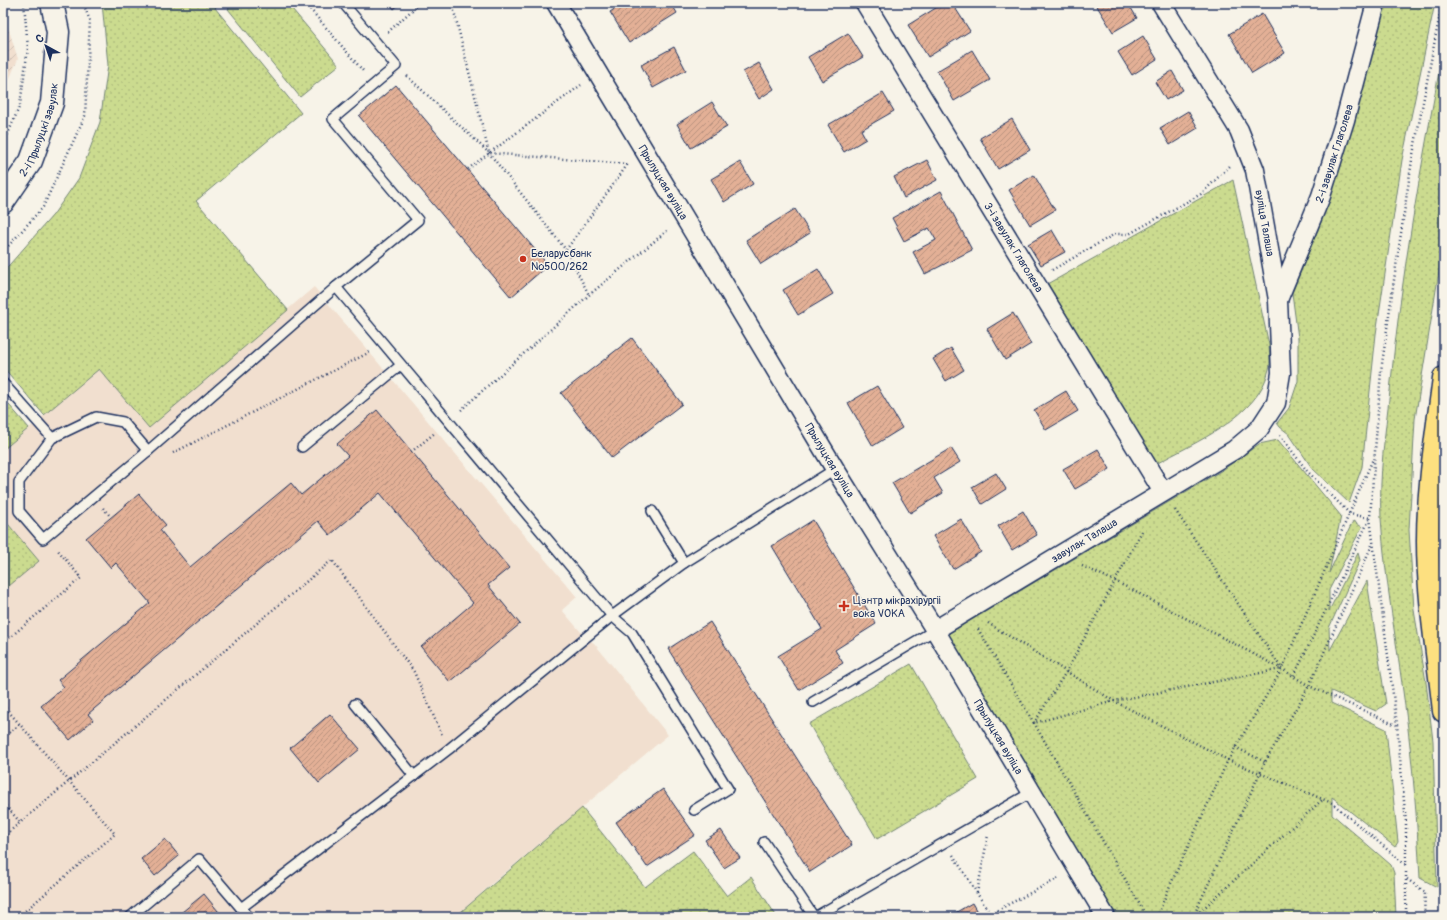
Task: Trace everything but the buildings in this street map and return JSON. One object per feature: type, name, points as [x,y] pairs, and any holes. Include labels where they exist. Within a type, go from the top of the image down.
[{"type":"main road","points":[[1444,378],[1432,481],[1428,540],[1431,592],[1444,711]]},
{"type":"street","name":"2-і Прылуцкі завулак","points":[[3,202],[31,161],[52,103],[58,32],[52,3]]},
{"type":"street","name":"Прылуцкая вуліца","points":[[556,3],[835,469],[935,630],[1106,917]]},
{"type":"street","name":"3-і завулак Глаголева","points":[[865,3],[1163,492]]},
{"type":"street","name":"вуліца Талаша","points":[[1161,3],[1239,130],[1247,149],[1255,170],[1278,300],[1281,373],[1276,404],[1259,429],[1234,450]]},
{"type":"street","name":"2-і завулак Глаголева","points":[[1278,300],[1321,196],[1345,120],[1376,3]]},
{"type":"street","name":"завулак Талаша","points":[[935,630],[1234,450]]},
{"type":"lane","points":[[148,451],[123,422],[96,417],[52,438],[19,482],[19,511],[43,539],[148,451],[336,287],[418,220],[333,119],[396,66],[343,3]]},
{"type":"lane","points":[[336,287],[612,616],[632,633],[728,789],[694,810]]},
{"type":"lane","points":[[302,447],[401,365]]},
{"type":"lane","points":[[3,383],[52,438]]},
{"type":"lane","points":[[242,908],[449,749],[612,616],[684,564],[835,469]]},
{"type":"lane","points":[[652,511],[684,564]]},
{"type":"lane","points":[[813,702],[935,630]]},
{"type":"lane","points":[[355,704],[414,776]]},
{"type":"lane","points":[[764,842],[814,917],[1032,792]]},
{"type":"lane","points":[[130,917],[200,859],[249,917]]},
{"type":"path","points":[[3,146],[20,105],[28,48],[24,3]]},
{"type":"path","points":[[305,3],[374,84]]},
{"type":"path","points":[[377,42],[420,3]]},
{"type":"path","points":[[452,3],[489,153]]},
{"type":"path","points":[[1406,917],[1406,823],[1397,725],[1372,544],[1370,518],[1381,371],[1412,160],[1442,3]]},
{"type":"path","points":[[396,66],[489,153],[566,250],[589,296]]},
{"type":"path","points":[[468,169],[581,85]]},
{"type":"path","points":[[1034,281],[1115,234],[1130,234],[1201,194],[1247,149]]},
{"type":"path","points":[[489,153],[628,164],[566,250]]},
{"type":"path","points":[[411,452],[449,421],[589,296],[684,216]]},
{"type":"path","points":[[169,455],[384,345]]},
{"type":"path","points":[[1259,429],[1282,436],[1307,471],[1350,514],[1370,518]]},
{"type":"path","points":[[1157,917],[1228,760],[1282,669],[1375,455]]},
{"type":"path","points":[[1163,492],[1282,669]]},
{"type":"path","points":[[99,503],[111,517]]},
{"type":"path","points":[[1294,676],[1370,518]]},
{"type":"path","points":[[1034,723],[1066,672],[1145,526]]},
{"type":"path","points":[[3,643],[81,578],[52,543]]},
{"type":"path","points":[[1194,917],[1265,762],[1309,686],[1372,544]]},
{"type":"path","points":[[1057,556],[1115,581],[1282,669],[1309,686],[1397,725]]},
{"type":"path","points":[[3,837],[332,560],[414,672],[449,749]]},
{"type":"path","points":[[967,610],[1114,701],[1228,760],[1261,772],[1322,800],[1332,803],[1407,866]]},
{"type":"path","points":[[967,610],[1147,917]]},
{"type":"path","points":[[1034,723],[1114,701],[1282,669]]},
{"type":"path","points":[[3,704],[115,834],[18,917]]},
{"type":"path","points":[[3,738],[20,724]]},
{"type":"path","points":[[1235,747],[1265,762]]},
{"type":"path","points":[[1194,917],[1322,800]]},
{"type":"path","points":[[3,803],[20,822]]},
{"type":"path","points":[[977,894],[992,816]]},
{"type":"path","points":[[945,843],[991,916],[1078,868]]},
{"type":"path","points":[[1406,879],[1425,892],[1424,917]]},
{"type":"shaded area","points":[[3,11],[18,59],[3,94]]},
{"type":"shaded area","points":[[314,287],[577,597],[562,610],[586,638],[594,643],[668,735],[494,882],[455,917],[3,917],[3,591],[39,561],[3,518],[3,450],[99,369],[149,428]]},
{"type":"green space","points":[[102,3],[220,3],[215,8],[301,113],[196,201],[288,310],[149,428],[99,369],[44,415],[3,367],[3,272],[53,215],[79,178],[100,122],[108,65]]},
{"type":"green space","points":[[235,3],[287,3],[339,65],[300,97],[228,9]]},
{"type":"green space","points":[[1383,3],[1435,3],[1402,160],[1376,334],[1362,467],[1349,503],[1312,468],[1289,434],[1277,423],[1289,408],[1298,381],[1298,338],[1292,293],[1324,215],[1344,154]]},
{"type":"green space","points":[[1444,46],[1444,241],[1415,419],[1409,530],[1414,610],[1426,682],[1433,741],[1437,887],[1420,878],[1410,749],[1385,565],[1381,502],[1384,439],[1406,261]]},
{"type":"green space","points":[[1233,180],[1269,345],[1269,369],[1263,386],[1253,401],[1239,414],[1206,437],[1156,464],[1048,284]]},
{"type":"green space","points":[[3,398],[29,428],[3,450]]},
{"type":"green space","points":[[1278,440],[1341,516],[1329,573],[1353,521],[1362,527],[1329,590],[1329,611],[1358,553],[1360,560],[1329,628],[1330,650],[1367,581],[1386,704],[1376,711],[1331,691],[1331,703],[1386,729],[1398,842],[1395,847],[1332,797],[1332,814],[1391,865],[1394,873],[1396,917],[1113,917],[948,634],[1224,469],[1259,444]]},
{"type":"green space","points":[[3,518],[39,561],[3,591]]},
{"type":"green space","points":[[911,664],[978,779],[877,839],[809,724]]},
{"type":"green space","points":[[582,808],[645,887],[693,851],[727,896],[751,877],[777,917],[455,917]]},
{"type":"place","name":"Беларусбанк №500/262","points":[[523,259]]},
{"type":"place","name":"Цэнтр мікрахірургіі вока VOKA","points":[[844,606]]}]
